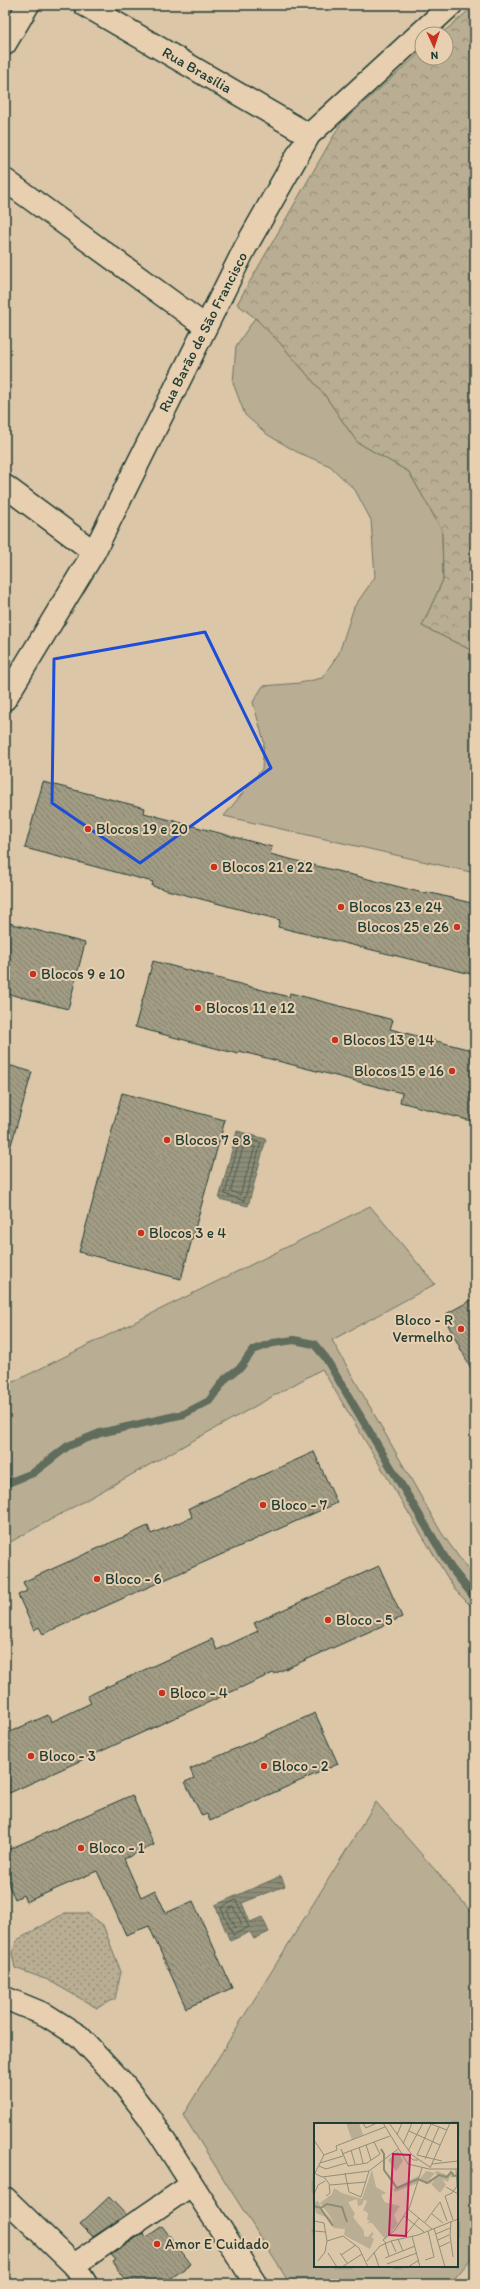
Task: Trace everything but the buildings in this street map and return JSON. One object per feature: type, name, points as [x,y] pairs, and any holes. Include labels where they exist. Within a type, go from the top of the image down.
[{"type":"street","points":[[5,44],[28,5]]},
{"type":"street","name":"Rua Brasília","points":[[85,5],[309,135]]},
{"type":"street","name":"Rua Barão de São Francisco","points":[[5,699],[94,552],[245,248],[309,135],[451,5]]},
{"type":"street","points":[[5,180],[206,326]]},
{"type":"street","points":[[5,486],[94,552]]},
{"type":"street","points":[[5,1998],[46,2015],[79,2036],[130,2093],[148,2117],[256,2284]]},
{"type":"street","points":[[74,2266],[191,2185]]},
{"type":"street","points":[[5,2198],[74,2266],[86,2284]]},
{"type":"highlighted area","points":[[205,632],[271,768],[140,863],[52,803],[54,659]]},
{"type":"green space","points":[[475,5],[475,652],[422,626],[443,580],[442,530],[409,472],[357,442],[324,394],[280,343],[255,318],[237,304],[341,123],[414,58],[414,66],[454,66],[454,26],[450,26]]},
{"type":"green space","points":[[255,318],[280,343],[324,394],[357,442],[409,472],[442,530],[443,580],[422,626],[475,652],[475,873],[224,816],[262,769],[264,742],[253,702],[263,686],[300,683],[322,678],[339,653],[354,607],[375,577],[371,520],[355,490],[330,466],[297,452],[268,435],[245,415],[233,383],[236,346]]},
{"type":"green space","points":[[370,1206],[435,1284],[332,1340],[441,1532],[475,1580],[475,1610],[455,1590],[322,1369],[5,1545],[5,1386]]},
{"type":"green space","points":[[376,1802],[475,1916],[475,2254],[450,2284],[290,2284],[183,2115]]},
{"type":"green space","points":[[65,1913],[87,1913],[103,1925],[121,1972],[115,1999],[97,2008],[48,1980],[15,1968],[12,1953],[17,1940]]},
{"type":"water","points":[[237,1131],[266,1139],[248,1206],[219,1199]]},
{"type":"water","points":[[281,1876],[285,1886],[242,1903],[250,1922],[262,1917],[269,1932],[254,1939],[250,1932],[230,1941],[215,1905]]},
{"type":"waterway","points":[[5,1484],[33,1473],[68,1446],[100,1433],[184,1414],[209,1401],[226,1378],[241,1367],[253,1350],[273,1343],[294,1340],[314,1344],[325,1357],[451,1568],[475,1598]]},
{"type":"place","name":"Blocos 19 e 20","points":[[88,829]]},
{"type":"place","name":"Blocos 21 e 22","points":[[214,867]]},
{"type":"place","name":"Blocos 23 e 24","points":[[341,907]]},
{"type":"place","name":"Blocos 25 e 26","points":[[457,927]]},
{"type":"place","name":"Blocos 9 e 10","points":[[33,974]]},
{"type":"place","name":"Blocos 11 e 12","points":[[198,1008]]},
{"type":"place","name":"Blocos 13 e 14","points":[[335,1040]]},
{"type":"place","name":"Blocos 15 e 16","points":[[452,1071]]},
{"type":"place","name":"Blocos 7 e 8","points":[[167,1140]]},
{"type":"place","name":"Blocos 3 e 4","points":[[141,1233]]},
{"type":"place","name":"Bloco - R Vermelho","points":[[461,1329]]},
{"type":"place","name":"Bloco - 7","points":[[263,1505]]},
{"type":"place","name":"Bloco - 6","points":[[97,1579]]},
{"type":"place","name":"Bloco - 5","points":[[328,1620]]},
{"type":"place","name":"Bloco - 4","points":[[162,1693]]},
{"type":"place","name":"Bloco - 3","points":[[31,1756]]},
{"type":"place","name":"Bloco - 2","points":[[264,1766]]},
{"type":"place","name":"Bloco - 1","points":[[81,1848]]},
{"type":"place","name":"Amor E Cuidado","points":[[157,2244]]}]
